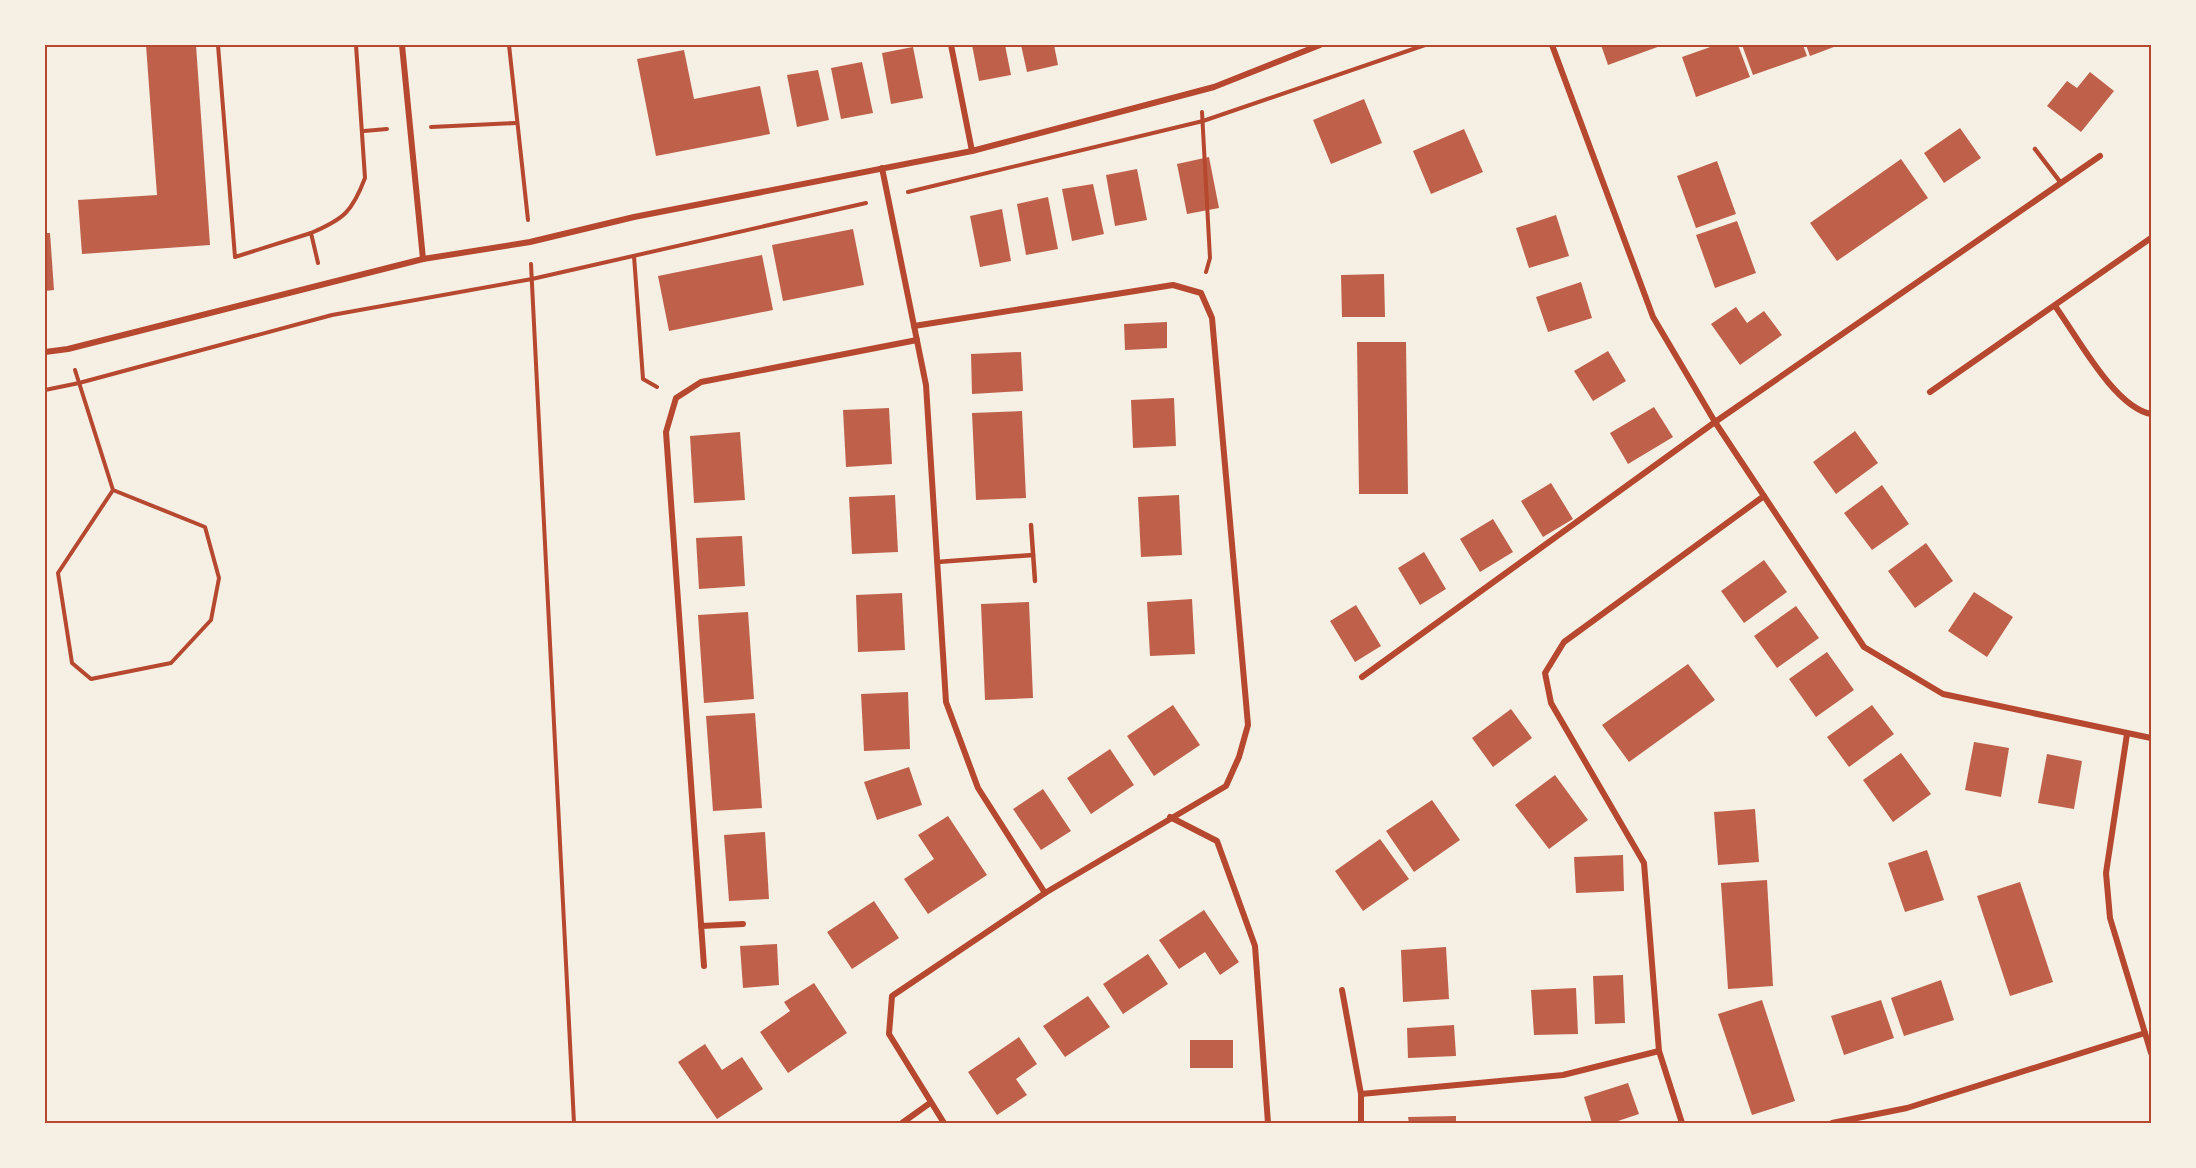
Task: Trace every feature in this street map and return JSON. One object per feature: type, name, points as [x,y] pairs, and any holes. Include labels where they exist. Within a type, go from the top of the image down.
[{"type":"street","points":[[402,45],[423,259]]},
{"type":"street","points":[[951,45],[972,151]]},
{"type":"street","points":[[45,352],[68,349],[423,259],[530,242],[634,217],[972,151],[1201,91],[1320,45]]},
{"type":"street","points":[[1552,45],[1653,317],[1715,422],[1864,647],[1943,694],[2151,738]]},
{"type":"street","points":[[1362,677],[1715,422],[2100,156]]},
{"type":"street","points":[[882,168],[926,385],[946,702],[978,788],[1045,893]]},
{"type":"street","points":[[1930,392],[2151,238]]},
{"type":"street","points":[[915,326],[1173,285],[1201,293],[1212,318],[1248,725],[1239,757],[1226,786],[1170,817],[1045,893],[892,996],[889,1034],[944,1123]]},
{"type":"street","points":[[2055,306],[2116,392],[2140,412],[2151,414]]},
{"type":"street","points":[[704,966],[666,432],[676,398],[702,382],[916,340]]},
{"type":"street","points":[[1682,1123],[1659,1052],[1644,863],[1551,703],[1545,673],[1564,642],[1764,496]]},
{"type":"street","points":[[2127,734],[2106,873],[2110,918],[2151,1053]]},
{"type":"street","points":[[1170,817],[1217,841],[1255,946],[1268,1123]]},
{"type":"street","points":[[701,926],[743,924]]},
{"type":"street","points":[[1342,990],[1361,1094],[1361,1123]]},
{"type":"street","points":[[1832,1123],[1907,1108],[2145,1033]]},
{"type":"street","points":[[1361,1094],[1563,1075],[1659,1052]]},
{"type":"street","points":[[902,1123],[930,1103]]},
{"type":"lane","points":[[2035,149],[2061,183]]},
{"type":"lane","points":[[1031,525],[1035,581]]},
{"type":"lane","points":[[937,562],[1033,555]]},
{"type":"path","points":[[218,45],[235,257],[311,233],[340,221],[358,198],[366,178],[356,45]]},
{"type":"path","points":[[509,45],[526,204]]},
{"type":"path","points":[[45,390],[79,383],[332,315],[532,279],[887,198],[1203,121],[1425,45]]},
{"type":"path","points":[[1201,91],[1210,258],[1201,293]]},
{"type":"path","points":[[441,126],[516,123]]},
{"type":"path","points":[[311,233],[317,254]]},
{"type":"path","points":[[634,256],[644,378],[676,398]]},
{"type":"path","points":[[531,264],[574,1123]]},
{"type":"path","points":[[68,349],[113,489],[205,527],[219,578],[211,620],[171,663],[91,679],[72,663],[58,573],[113,489]]},
{"type":"building","points":[[146,45],[196,45],[210,245],[82,254],[78,200],[157,195]]},
{"type":"building","points":[[972,45],[1005,45],[1011,75],[979,81]]},
{"type":"building","points":[[1021,45],[1054,45],[1058,65],[1027,72]]},
{"type":"building","points":[[1601,45],[1663,45],[1608,65]]},
{"type":"building","points":[[1716,45],[1738,45],[1750,77],[1696,97],[1682,57]]},
{"type":"building","points":[[1742,45],[1803,45],[1807,56],[1753,75]]},
{"type":"building","points":[[1806,45],[1839,45],[1810,56]]},
{"type":"building","points":[[913,47],[923,98],[891,104],[882,53]]},
{"type":"building","points":[[684,50],[694,99],[760,86],[770,134],[656,156],[637,59]]},
{"type":"building","points":[[862,62],[873,113],[841,119],[831,68]]},
{"type":"building","points":[[818,70],[829,120],[797,127],[787,75]]},
{"type":"building","points":[[2090,72],[2114,91],[2081,132],[2047,106],[2067,81],[2077,88]]},
{"type":"building","points":[[1364,99],[1382,143],[1331,164],[1313,120]]},
{"type":"building","points":[[1960,128],[1981,158],[1944,183],[1924,153]]},
{"type":"building","points":[[1464,129],[1483,172],[1431,194],[1413,151]]},
{"type":"building","points":[[1209,157],[1219,208],[1187,214],[1177,164]]},
{"type":"building","points":[[1901,159],[1928,198],[1837,261],[1810,223]]},
{"type":"building","points":[[1717,161],[1736,214],[1696,228],[1677,176]]},
{"type":"building","points":[[1137,169],[1147,220],[1115,226],[1106,175]]},
{"type":"building","points":[[1093,184],[1104,234],[1072,241],[1062,189]]},
{"type":"building","points":[[1048,197],[1058,249],[1026,255],[1017,204]]},
{"type":"building","points":[[1002,209],[1011,261],[980,267],[970,216]]},
{"type":"building","points":[[1556,215],[1569,256],[1529,268],[1516,228]]},
{"type":"building","points":[[1737,221],[1756,273],[1715,288],[1696,235]]},
{"type":"building","points":[[853,229],[864,285],[783,301],[772,245]]},
{"type":"building","points":[[45,233],[50,233],[54,290],[45,291]]},
{"type":"building","points":[[762,255],[773,310],[669,331],[658,276]]},
{"type":"building","points":[[1384,274],[1385,317],[1342,317],[1341,275]]},
{"type":"building","points":[[1581,282],[1592,318],[1548,332],[1536,297]]},
{"type":"building","points":[[1736,307],[1747,323],[1764,311],[1782,335],[1740,365],[1711,324]]},
{"type":"building","points":[[1167,322],[1167,348],[1125,350],[1124,324]]},
{"type":"building","points":[[1357,342],[1406,342],[1408,494],[1359,494]]},
{"type":"building","points":[[1608,351],[1626,381],[1593,401],[1574,371]]},
{"type":"building","points":[[1021,352],[1023,391],[972,394],[971,354]]},
{"type":"building","points":[[1174,398],[1176,446],[1133,448],[1131,400]]},
{"type":"building","points":[[1654,407],[1673,437],[1628,464],[1610,433]]},
{"type":"building","points":[[889,408],[892,464],[846,467],[843,410]]},
{"type":"building","points":[[1022,411],[1026,498],[976,500],[972,413]]},
{"type":"building","points":[[1855,431],[1878,463],[1836,494],[1813,462]]},
{"type":"building","points":[[740,432],[745,500],[694,503],[690,436]]},
{"type":"building","points":[[1551,483],[1573,519],[1543,537],[1521,501]]},
{"type":"building","points":[[1882,485],[1909,524],[1872,550],[1844,513]]},
{"type":"building","points":[[895,495],[898,552],[852,554],[849,497]]},
{"type":"building","points":[[1179,495],[1182,555],[1141,557],[1138,497]]},
{"type":"building","points":[[1493,519],[1513,552],[1480,572],[1460,539]]},
{"type":"building","points":[[742,536],[745,586],[699,589],[696,538]]},
{"type":"building","points":[[1926,543],[1953,581],[1915,608],[1888,571]]},
{"type":"building","points":[[1424,552],[1446,589],[1420,605],[1398,568]]},
{"type":"building","points":[[1764,560],[1787,592],[1744,623],[1721,591]]},
{"type":"building","points":[[1974,592],[2013,617],[1987,657],[1948,631]]},
{"type":"building","points":[[902,593],[905,650],[858,652],[856,595]]},
{"type":"building","points":[[1192,599],[1195,654],[1150,656],[1147,602]]},
{"type":"building","points":[[1029,602],[1033,698],[985,700],[981,604]]},
{"type":"building","points":[[1356,605],[1381,646],[1355,662],[1330,621]]},
{"type":"building","points":[[1796,606],[1819,638],[1777,668],[1754,636]]},
{"type":"building","points":[[748,612],[754,699],[704,703],[698,615]]},
{"type":"building","points":[[1827,652],[1854,690],[1816,717],[1789,679]]},
{"type":"building","points":[[1688,664],[1715,700],[1629,762],[1602,725]]},
{"type":"building","points":[[908,692],[910,749],[864,751],[861,694]]},
{"type":"building","points":[[1173,705],[1200,745],[1154,776],[1127,736]]},
{"type":"building","points":[[1872,705],[1894,734],[1849,767],[1827,737]]},
{"type":"building","points":[[1511,709],[1532,738],[1493,767],[1472,738]]},
{"type":"building","points":[[755,713],[762,808],[713,811],[706,716]]},
{"type":"building","points":[[1974,742],[2009,748],[2001,797],[1965,790]]},
{"type":"building","points":[[1110,749],[1134,785],[1091,814],[1067,778]]},
{"type":"building","points":[[1901,753],[1931,794],[1893,822],[1863,780]]},
{"type":"building","points":[[2047,754],[2082,761],[2074,809],[2038,803]]},
{"type":"building","points":[[909,767],[922,805],[877,820],[864,782]]},
{"type":"building","points":[[1555,775],[1588,820],[1549,849],[1515,805]]},
{"type":"building","points":[[1043,789],[1071,831],[1041,850],[1013,809]]},
{"type":"building","points":[[1432,800],[1460,840],[1414,872],[1386,831]]},
{"type":"building","points":[[1755,809],[1759,862],[1718,865],[1714,812]]},
{"type":"building","points":[[948,816],[987,875],[928,914],[904,879],[934,859],[918,835]]},
{"type":"building","points":[[765,832],[769,899],[729,901],[724,835]]},
{"type":"building","points":[[1380,839],[1409,879],[1363,911],[1335,871]]},
{"type":"building","points":[[1927,850],[1944,900],[1905,912],[1888,863]]},
{"type":"building","points":[[1623,855],[1624,891],[1576,893],[1574,857]]},
{"type":"building","points":[[1767,880],[1773,986],[1728,989],[1721,883]]},
{"type":"building","points":[[2020,882],[2053,982],[2010,996],[1977,896]]},
{"type":"building","points":[[874,901],[899,938],[852,969],[827,932]]},
{"type":"building","points":[[1204,910],[1239,962],[1220,975],[1205,952],[1179,969],[1159,940]]},
{"type":"building","points":[[777,944],[779,985],[743,988],[740,946]]},
{"type":"building","points":[[1446,947],[1449,999],[1403,1002],[1401,950]]},
{"type":"building","points":[[1148,954],[1168,984],[1123,1014],[1103,984]]},
{"type":"building","points":[[1623,975],[1625,1023],[1595,1024],[1593,976]]},
{"type":"building","points":[[1941,980],[1954,1020],[1904,1036],[1891,998]]},
{"type":"building","points":[[814,983],[847,1033],[788,1073],[760,1032],[790,1011],[784,1002]]},
{"type":"building","points":[[1576,988],[1578,1034],[1534,1035],[1531,990]]},
{"type":"building","points":[[1088,996],[1110,1027],[1065,1057],[1043,1026]]},
{"type":"building","points":[[1762,1000],[1795,1101],[1752,1115],[1718,1014]]},
{"type":"building","points":[[1881,1000],[1894,1038],[1844,1055],[1831,1016]]},
{"type":"building","points":[[1454,1025],[1456,1056],[1408,1058],[1407,1028]]},
{"type":"building","points":[[1019,1037],[1037,1064],[1016,1079],[1027,1095],[997,1115],[968,1072]]},
{"type":"building","points":[[1190,1040],[1233,1040],[1233,1068],[1190,1068]]},
{"type":"building","points":[[705,1044],[722,1070],[742,1057],[763,1089],[717,1119],[678,1062]]},
{"type":"building","points":[[1628,1083],[1639,1114],[1612,1123],[1592,1123],[1584,1097]]},
{"type":"building","points":[[1456,1116],[1456,1123],[1409,1123],[1408,1117]]}]
